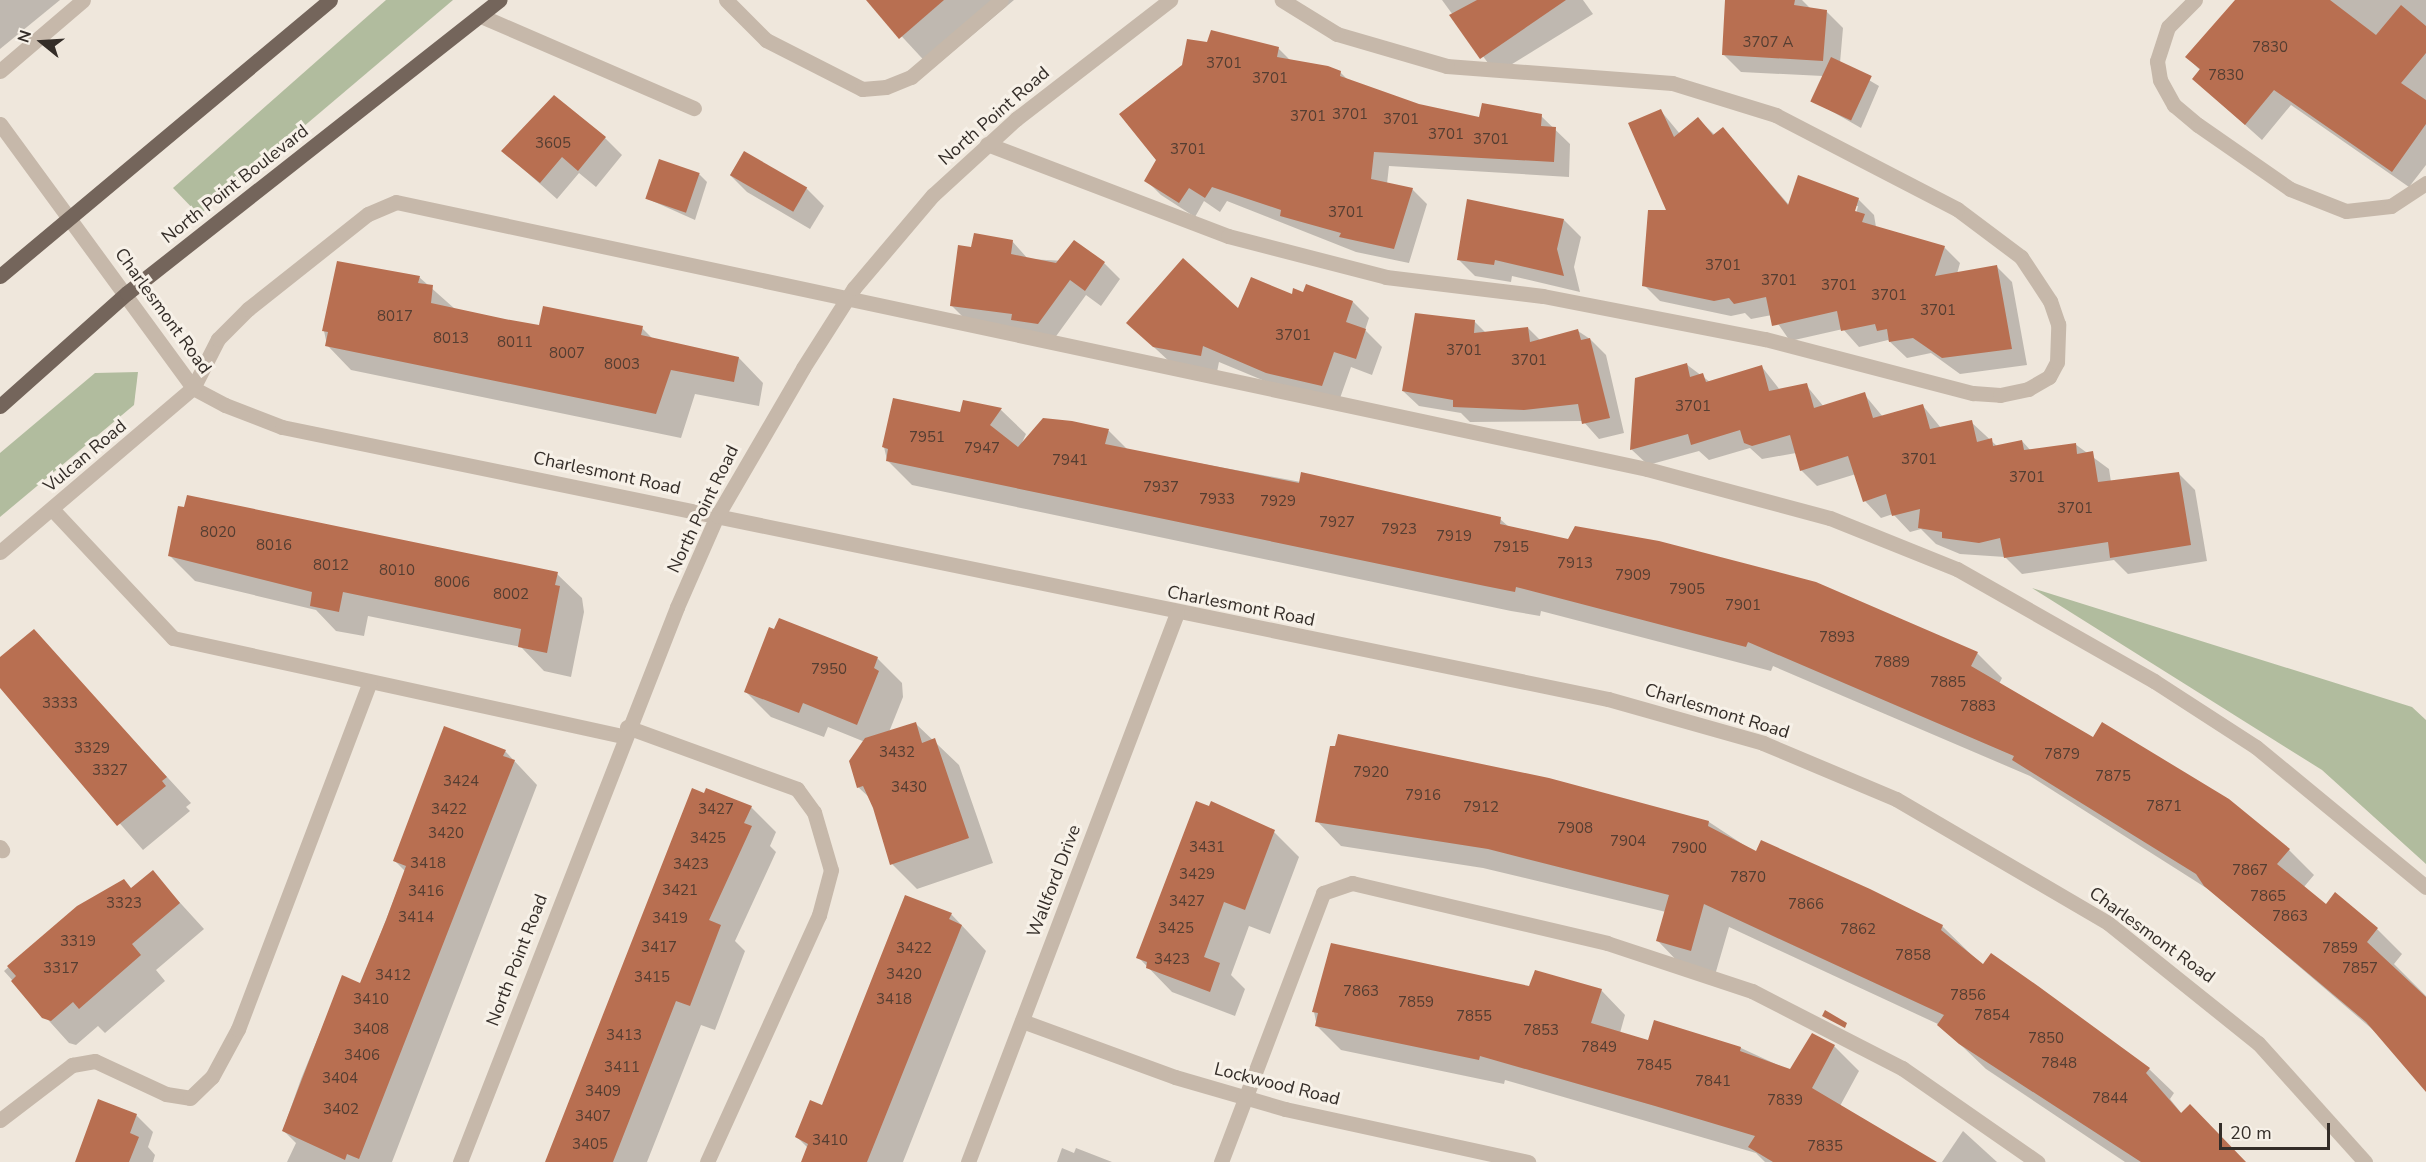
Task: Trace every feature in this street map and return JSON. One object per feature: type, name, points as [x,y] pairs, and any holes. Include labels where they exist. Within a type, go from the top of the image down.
[{"type":"main road","points":[[0,276],[330,0]]},
{"type":"main road","name":"North Point Boulevard","points":[[0,406],[127,293],[500,0]]},
{"type":"street","points":[[0,71],[83,0]]},
{"type":"street","points":[[726,0],[766,40],[862,89],[886,87],[911,77],[1001,0]]},
{"type":"street","name":"North Point Road","points":[[460,1162],[625,731],[717,516],[846,302],[893,238],[987,144],[1170,0]]},
{"type":"street","points":[[987,144],[1228,236],[1386,277],[1543,296],[1766,339],[1973,393],[2000,395],[2028,388],[2049,377],[2057,362],[2060,345],[2052,309],[2021,257],[1957,209],[1776,115],[1672,82],[1447,66],[1337,34],[1282,0]]},
{"type":"street","points":[[2195,0],[2168,27],[2157,61],[2160,80],[2174,105],[2198,125],[2290,189],[2346,211],[2391,206],[2426,183]]},
{"type":"street","points":[[481,16],[694,108]]},
{"type":"street","name":"Charlesmont Road","points":[[0,124],[127,293],[193,388],[282,427],[1177,613],[1608,699],[1763,743],[1896,799],[2108,922],[2184,979],[2258,1043],[2366,1162]]},
{"type":"street","points":[[193,388],[218,339],[233,322],[368,214],[396,202],[776,282],[846,302],[1194,370],[1647,469],[1830,518],[1957,569],[2154,681],[2256,747],[2426,887]]},
{"type":"street","name":"Vulcan Road","points":[[0,552],[193,388]]},
{"type":"street","points":[[52,508],[173,638],[370,682],[625,731],[797,789],[814,812],[831,870],[819,915],[708,1162]]},
{"type":"street","name":"Wallford Drive","points":[[968,1162],[1177,613]]},
{"type":"street","points":[[0,1120],[72,1065],[95,1061],[166,1094],[190,1098],[212,1077],[238,1029],[370,682]]},
{"type":"street","points":[[1221,1162],[1323,893],[1352,883],[1618,946],[1752,991],[1902,1068],[2037,1162]]},
{"type":"street","name":"Lockwood Road","points":[[1022,1021],[1246,1098],[1528,1162]]},
{"type":"green space","points":[[386,0],[453,0],[199,215],[173,188]]},
{"type":"green space","points":[[138,372],[134,405],[0,517],[0,453],[95,373]]},
{"type":"green space","points":[[2032,588],[2412,707],[2426,720],[2426,864],[2322,770]]},
{"type":"building","points":[[866,0],[944,0],[899,39]]},
{"type":"building","points":[[1477,0],[1566,0],[1480,59],[1449,15]]},
{"type":"building","points":[[1725,0],[1795,0],[1794,5],[1827,10],[1823,61],[1722,55]]},
{"type":"building","points":[[2235,0],[2330,0],[2376,35],[2401,5],[2426,26],[2426,53],[2401,83],[2426,100],[2426,124],[2392,172],[2274,90],[2245,125],[2192,79],[2200,69],[2185,57]]},
{"type":"building","points":[[1211,30],[1279,47],[1277,57],[1328,66],[1341,71],[1340,76],[1419,104],[1479,117],[1482,103],[1542,114],[1541,126],[1556,127],[1554,162],[1374,152],[1371,179],[1413,188],[1394,249],[1339,237],[1341,233],[1280,216],[1281,210],[1212,187],[1205,198],[1189,188],[1179,203],[1144,181],[1156,160],[1119,114],[1182,65],[1187,39],[1207,42]]},
{"type":"building","points":[[1831,57],[1872,76],[1851,120],[1810,101]]},
{"type":"building","points":[[554,95],[606,137],[578,171],[562,157],[540,183],[501,151]]},
{"type":"building","points":[[1661,109],[1674,137],[1698,117],[1713,135],[1723,127],[1788,205],[1798,175],[1859,198],[1855,211],[1865,214],[1862,222],[1945,246],[1935,276],[1997,265],[2012,349],[1942,358],[1913,338],[1889,342],[1887,329],[1877,331],[1875,324],[1841,331],[1837,311],[1772,326],[1766,297],[1734,304],[1729,298],[1714,301],[1642,286],[1648,210],[1666,210],[1628,123]]},
{"type":"building","points":[[744,151],[807,188],[793,212],[730,175]]},
{"type":"building","points":[[659,159],[700,173],[686,213],[645,199]]},
{"type":"building","points":[[1467,199],[1564,219],[1557,249],[1564,276],[1495,260],[1494,265],[1457,260]]},
{"type":"building","points":[[974,233],[1013,240],[1011,254],[1056,263],[1074,240],[1105,262],[1085,291],[1070,280],[1038,324],[1011,320],[1012,314],[950,306],[958,245],[971,247]]},
{"type":"building","points":[[1183,258],[1238,308],[1251,277],[1292,294],[1293,288],[1303,292],[1306,284],[1353,301],[1346,322],[1366,329],[1356,359],[1334,352],[1322,386],[1266,373],[1203,346],[1201,356],[1153,347],[1126,323]]},
{"type":"building","points":[[337,261],[420,276],[418,283],[433,285],[431,303],[505,319],[539,325],[543,306],[643,326],[641,335],[739,357],[734,382],[671,370],[656,414],[325,346],[328,332],[322,331]]},
{"type":"building","points":[[1415,313],[1475,320],[1474,333],[1528,327],[1530,342],[1578,329],[1581,340],[1590,338],[1610,418],[1582,424],[1578,404],[1524,410],[1453,407],[1453,400],[1402,391]]},
{"type":"building","points":[[1687,363],[1690,377],[1703,373],[1706,382],[1762,365],[1769,391],[1807,383],[1814,408],[1865,392],[1873,418],[1923,404],[1930,429],[1972,420],[1977,442],[1992,438],[1993,446],[2022,440],[2024,450],[2076,443],[2077,454],[2093,451],[2098,482],[2179,472],[2191,545],[2110,558],[2108,542],[2004,558],[2000,538],[1979,543],[1942,538],[1942,532],[1918,528],[1920,509],[1892,516],[1886,494],[1863,502],[1848,456],[1800,471],[1790,435],[1752,446],[1744,443],[1740,430],[1691,445],[1688,434],[1630,450],[1635,378]]},
{"type":"building","points":[[893,398],[960,412],[963,400],[1002,408],[990,425],[1018,447],[1043,418],[1072,421],[1109,429],[1105,444],[1299,483],[1301,472],[1501,517],[1500,524],[1568,539],[1575,526],[1659,541],[1816,582],[1978,652],[1971,666],[2093,737],[2102,722],[2229,799],[2290,849],[2277,864],[2326,904],[2335,892],[2378,928],[2367,942],[2426,997],[2426,1092],[2366,1022],[2204,886],[2196,874],[2012,760],[2014,756],[1748,642],[1746,647],[1516,587],[1515,592],[1485,586],[886,461],[888,449],[882,447]]},
{"type":"building","points":[[187,495],[558,572],[555,585],[560,586],[547,653],[518,647],[521,629],[343,592],[339,612],[310,606],[312,592],[168,556],[178,506],[184,507]]},
{"type":"building","points":[[779,618],[878,657],[874,668],[879,671],[857,725],[803,703],[799,713],[744,692],[769,627],[774,629]]},
{"type":"building","points":[[34,629],[167,777],[162,781],[166,786],[117,826],[0,688],[0,657]]},
{"type":"building","points":[[916,722],[922,743],[935,738],[969,838],[890,865],[873,808],[863,786],[857,788],[849,761],[865,738]]},
{"type":"building","points":[[444,726],[506,750],[503,756],[515,760],[359,1159],[347,1154],[345,1160],[282,1131],[342,975],[360,983],[386,920],[406,866],[393,861]]},
{"type":"building","points":[[1338,734],[1549,778],[1709,821],[1708,826],[1756,851],[1761,840],[1870,889],[1943,925],[1941,930],[1983,964],[1991,953],[2038,986],[2150,1068],[2146,1073],[2181,1113],[2190,1104],[2246,1162],[2141,1162],[1959,1044],[1937,1025],[1944,1015],[1704,904],[1691,951],[1656,941],[1669,895],[1488,849],[1315,822],[1330,746],[1335,746]]},
{"type":"building","points":[[692,788],[704,793],[706,788],[752,806],[744,823],[752,826],[709,920],[721,925],[690,1006],[676,1001],[613,1162],[545,1162]]},
{"type":"building","points":[[1196,801],[1209,806],[1211,801],[1275,830],[1245,910],[1224,902],[1204,957],[1220,963],[1210,992],[1146,968],[1147,962],[1136,958]]},
{"type":"building","points":[[153,870],[180,903],[132,944],[141,955],[79,1009],[73,1002],[51,1021],[42,1018],[11,981],[16,976],[7,966],[77,906],[124,879],[131,888]]},
{"type":"building","points":[[905,895],[952,913],[949,919],[962,925],[867,1162],[801,1162],[808,1144],[795,1137],[810,1100],[822,1105]]},
{"type":"building","points":[[1331,943],[1529,986],[1535,970],[1602,989],[1591,1023],[1648,1040],[1654,1020],[1741,1047],[1740,1051],[1790,1069],[1812,1033],[1835,1045],[1812,1088],[1937,1162],[1773,1162],[1748,1147],[1755,1136],[1655,1106],[1480,1056],[1479,1060],[1315,1026],[1318,1013],[1312,1012]]},
{"type":"building","points":[[1825,1010],[1847,1023],[1845,1028],[1822,1016]]},
{"type":"building","points":[[98,1099],[137,1114],[130,1133],[139,1137],[129,1162],[75,1162]]}]
